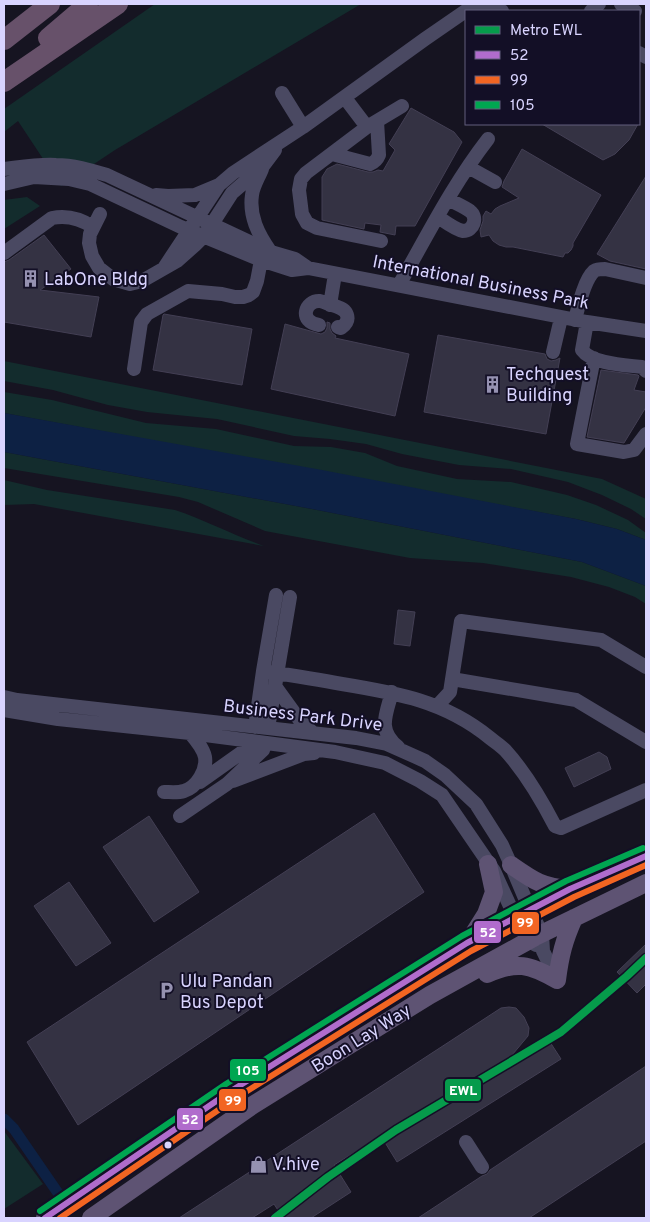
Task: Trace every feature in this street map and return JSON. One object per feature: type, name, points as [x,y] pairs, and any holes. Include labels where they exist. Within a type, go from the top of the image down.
[{"type":"highway","points":[[4,40],[36,10],[50,4]]},
{"type":"highway","points":[[4,76],[88,4]]},
{"type":"highway","points":[[4,82],[118,4]]},
{"type":"main road","name":"Boon Lay Way","points":[[45,1218],[231,1091],[467,943],[570,889],[646,856]]},
{"type":"main road","points":[[467,943],[486,914],[494,892],[488,864]]},
{"type":"main road","points":[[511,865],[545,886],[570,889]]},
{"type":"main road","name":"Boon Lay Way","points":[[92,1218],[253,1105],[430,995],[535,937],[646,883]]},
{"type":"main road","points":[[430,995],[509,966],[522,965],[557,980],[561,952],[574,918]]},
{"type":"street","points":[[621,4],[633,10]]},
{"type":"street","points":[[467,10],[482,5],[488,5],[500,10]]},
{"type":"street","points":[[164,268],[219,185],[233,173],[303,128],[465,11]]},
{"type":"street","points":[[282,93],[303,128]]},
{"type":"street","points":[[332,154],[370,164],[377,160],[379,155],[372,124],[345,98]]},
{"type":"street","points":[[381,241],[317,228],[307,223],[302,214],[299,190],[301,179],[306,173],[372,124],[402,106]]},
{"type":"street","points":[[399,285],[448,199],[488,139]]},
{"type":"street","points":[[100,214],[90,234],[89,243],[92,256],[99,268],[113,279],[130,284],[142,282],[177,261],[204,236],[232,193],[263,166],[280,143]]},
{"type":"street","points":[[4,169],[33,165],[57,165],[86,169],[107,175],[212,224]]},
{"type":"street","points":[[134,369],[141,322],[147,314],[188,291],[222,294],[235,298],[249,296],[253,292],[266,256],[253,220],[252,210],[252,194],[263,166]]},
{"type":"street","points":[[468,167],[495,182]]},
{"type":"street","points":[[4,184],[34,177],[70,179],[90,184],[204,236]]},
{"type":"street","points":[[148,194],[168,196],[195,195],[219,185]]},
{"type":"street","points":[[438,217],[460,230],[465,231],[473,226],[474,215],[448,199]]},
{"type":"street","points":[[4,253],[52,218],[61,216],[74,218],[86,222],[93,227]]},
{"type":"street","name":"International Business Park","points":[[212,224],[266,256]]},
{"type":"street","name":"International Business Park","points":[[204,236],[266,256],[295,259],[308,268],[335,274],[561,318],[646,331]]},
{"type":"street","points":[[646,278],[599,269],[594,271],[589,278],[580,297],[582,350],[586,355],[642,367],[646,371]]},
{"type":"street","points":[[330,305],[335,274]]},
{"type":"street","points":[[319,325],[308,321],[306,313],[312,303],[319,301],[342,308],[347,314],[348,320],[345,325],[338,328]]},
{"type":"street","points":[[553,352],[561,318]]},
{"type":"street","points":[[594,358],[577,444],[624,452],[634,450],[646,434]]},
{"type":"street","points":[[283,596],[276,680],[261,727],[263,670],[283,596]]},
{"type":"street","points":[[437,706],[450,692],[461,621],[601,640],[646,667]]},
{"type":"street","points":[[263,670],[276,680],[301,722],[314,733]]},
{"type":"street","points":[[452,679],[576,700],[646,742]]},
{"type":"street","points":[[276,680],[392,692],[437,706],[458,716],[481,730],[503,748],[522,770],[555,826],[561,828],[646,790]]},
{"type":"street","points":[[392,692],[384,727],[390,741],[401,750]]},
{"type":"street","name":"Business Park Drive","points":[[4,697],[356,738],[387,744],[425,761],[445,775],[476,804],[502,845],[511,865],[522,913]]},
{"type":"street","name":"Business Park Drive","points":[[4,710],[58,719],[190,733],[328,751],[385,763],[420,780],[442,795],[522,913],[557,980]]},
{"type":"street","points":[[190,733],[205,755],[206,768],[193,787]]},
{"type":"street","points":[[164,792],[182,792],[193,787],[258,742],[263,750],[227,784],[180,816]]},
{"type":"street","points":[[227,784],[304,754],[328,751]]},
{"type":"street","points":[[466,1142],[482,1167]]},
{"type":"green space","points":[[155,4],[361,4],[115,150],[61,186],[18,121],[4,132],[4,109]]},
{"type":"green space","points":[[27,197],[40,206],[4,229],[4,200]]},
{"type":"green space","points":[[4,361],[602,479],[646,499],[646,519],[631,509],[602,495],[568,482],[511,469],[459,465],[402,454],[366,444],[294,436],[217,419],[147,412],[108,405],[53,390],[4,381]]},
{"type":"green space","points":[[4,392],[52,400],[146,423],[216,429],[294,446],[331,447],[365,453],[397,466],[457,479],[511,482],[567,495],[596,505],[628,520],[646,533],[646,540],[617,529],[576,519],[4,413]]},
{"type":"green space","points":[[4,452],[312,509],[582,562],[646,586],[646,604],[635,597],[609,587],[571,577],[483,563],[410,558],[265,531],[198,502],[179,497],[4,468]]},
{"type":"green space","points":[[4,480],[47,490],[175,510],[264,546],[34,504],[4,505]]},
{"type":"green space","points":[[4,1131],[43,1184],[4,1209]]},
{"type":"water","points":[[4,413],[322,470],[576,519],[617,529],[646,540],[646,586],[582,562],[312,509],[4,452]]},
{"type":"building","points":[[411,108],[454,132],[462,142],[415,226],[396,226],[395,235],[380,232],[381,225],[365,223],[364,229],[322,220],[322,177],[327,169],[337,164],[368,172],[383,171],[395,150],[389,144]]},
{"type":"building","points":[[544,125],[637,125],[629,140],[615,154],[603,160]]},
{"type":"building","points":[[522,149],[601,195],[573,243],[571,250],[565,253],[563,257],[499,245],[489,235],[481,237],[480,230],[486,211],[491,214],[500,206],[519,198],[502,187]]},
{"type":"building","points":[[646,176],[646,269],[610,261],[597,254]]},
{"type":"building","name":"LabOne Bldg","points":[[44,235],[71,269],[40,290],[99,297],[91,337],[4,322],[4,262]]},
{"type":"building","points":[[164,314],[252,329],[242,385],[153,370]]},
{"type":"building","points":[[327,322],[330,323],[330,329],[336,336],[335,338],[409,354],[395,416],[271,389],[285,324],[321,334],[327,328]]},
{"type":"building","name":"Techquest Building","points":[[438,335],[545,354],[547,359],[551,361],[560,358],[546,434],[424,412]]},
{"type":"building","points":[[601,370],[638,375],[634,390],[646,392],[646,407],[624,443],[587,437]]},
{"type":"building","points":[[398,610],[415,612],[410,646],[394,644]]},
{"type":"building","points":[[599,752],[607,757],[611,769],[574,787],[565,768]]},
{"type":"building","points":[[374,813],[424,892],[78,1125],[27,1042]]},
{"type":"building","points":[[149,816],[199,892],[154,922],[103,847]]},
{"type":"building","points":[[69,882],[111,943],[76,966],[34,906]]},
{"type":"building","points":[[646,944],[646,984],[637,993],[617,972]]},
{"type":"building","points":[[501,1008],[516,1008],[524,1017],[529,1028],[528,1036],[492,1079],[550,1042],[561,1059],[397,1162],[381,1136],[334,1165],[351,1192],[311,1218],[283,1218],[274,1204],[252,1218],[179,1218]]},
{"type":"building","points":[[646,1066],[646,1141],[529,1218],[418,1218],[487,1174],[490,1170]]},
{"type":"waterway","points":[[4,1119],[14,1129],[58,1193]]},
{"type":"metro line","name":"EWL","points":[[275,1218],[328,1177],[396,1130],[561,1032],[646,958]]},
{"type":"transit line","name":"105","points":[[40,1211],[226,1084],[462,936],[566,881],[643,848]]},
{"type":"transit line","name":"52","points":[[45,1218],[231,1091],[467,943],[570,889],[646,856]]},
{"type":"transit line","name":"99","points":[[60,1218],[236,1098],[471,951],[574,897],[646,865]]},
{"type":"place","name":"LabOne Bldg","points":[[30,279]]},
{"type":"place","name":"Techquest Building","points":[[492,384]]},
{"type":"place","name":"Ulu Pandan Bus Depot","points":[[166,991]]},
{"type":"place","name":"V.hive","points":[[258,1164]]}]
